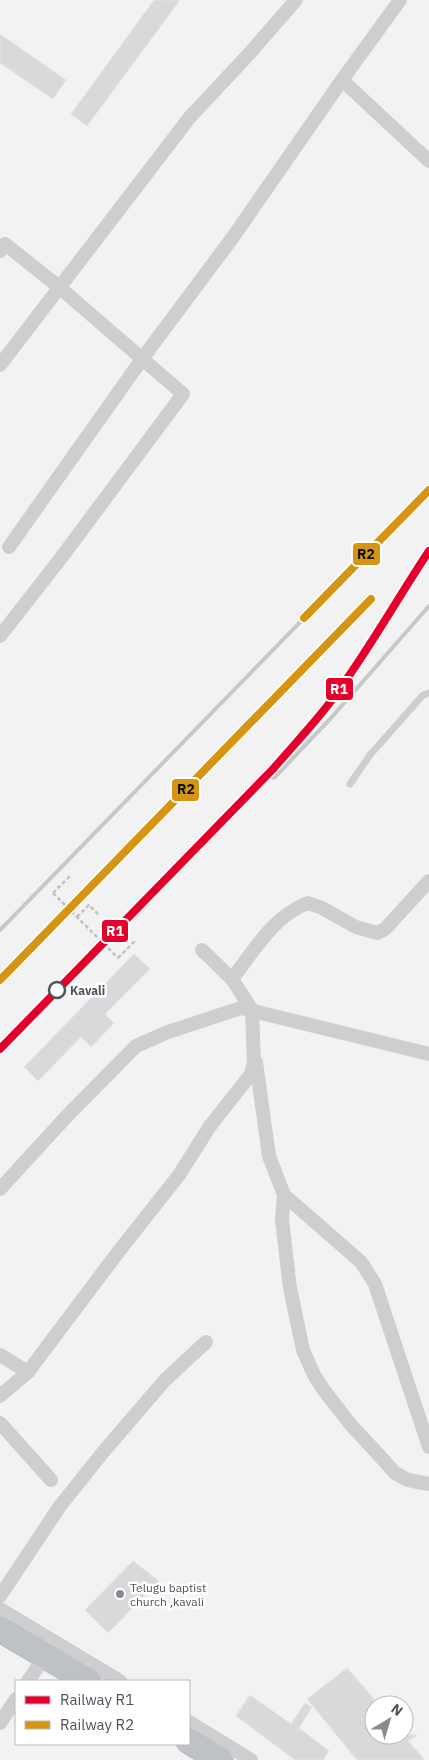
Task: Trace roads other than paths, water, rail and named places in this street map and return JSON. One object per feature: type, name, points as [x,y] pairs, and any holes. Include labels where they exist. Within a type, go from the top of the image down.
[{"type":"highway","points":[[0,1628],[86,1680]]},
{"type":"highway","points":[[190,1742],[220,1760]]},
{"type":"street","points":[[0,365],[190,117],[296,0]]},
{"type":"street","points":[[9,547],[142,360],[234,237],[342,80],[400,0]]},
{"type":"street","points":[[342,80],[429,161]]},
{"type":"street","points":[[0,636],[61,558],[183,394],[59,287],[3,248]]},
{"type":"street","points":[[232,979],[273,927],[296,907],[308,903],[322,908],[356,927],[377,933],[385,928],[429,881]]},
{"type":"street","points":[[0,1396],[28,1372],[119,1251],[180,1175],[210,1126],[250,1074],[254,1063],[252,1010],[232,979],[202,950]]},
{"type":"street","points":[[0,1189],[66,1116],[136,1046],[168,1032],[242,1008],[429,1054]]},
{"type":"street","points":[[254,1048],[270,1156],[284,1195],[282,1220],[290,1288],[303,1350],[314,1375],[351,1425],[396,1472],[408,1480],[429,1484]]},
{"type":"street","points":[[284,1195],[361,1262],[375,1284],[429,1447]]},
{"type":"street","points":[[0,1596],[60,1506],[104,1451],[165,1380],[206,1342]]},
{"type":"street","points":[[0,1355],[28,1372]]},
{"type":"street","points":[[0,1423],[51,1480]]},
{"type":"street","points":[[0,1609],[118,1680]]},
{"type":"street","points":[[29,1680],[39,1665]]},
{"type":"street","points":[[0,1723],[15,1700]]},
{"type":"street","points":[[190,1723],[250,1760]]},
{"type":"lane","points":[[350,784],[370,755],[423,695],[429,693]]},
{"type":"railway","points":[[0,930],[429,490]]},
{"type":"railway","points":[[0,1049],[273,769],[308,729],[355,668],[429,551]]},
{"type":"railway","points":[[274,778],[331,718],[429,606]]},
{"type":"rail line","name":"R2","points":[[304,618],[429,490]]},
{"type":"rail line","name":"R1","points":[[0,1049],[273,769],[308,729],[355,668],[429,551]]},
{"type":"rail line","name":"R2","points":[[0,980],[371,599]]},
{"type":"place","name":"Kavali","points":[[57,990]]},
{"type":"place","name":"Telugu baptist church ,kavali","points":[[120,1594]]}]
